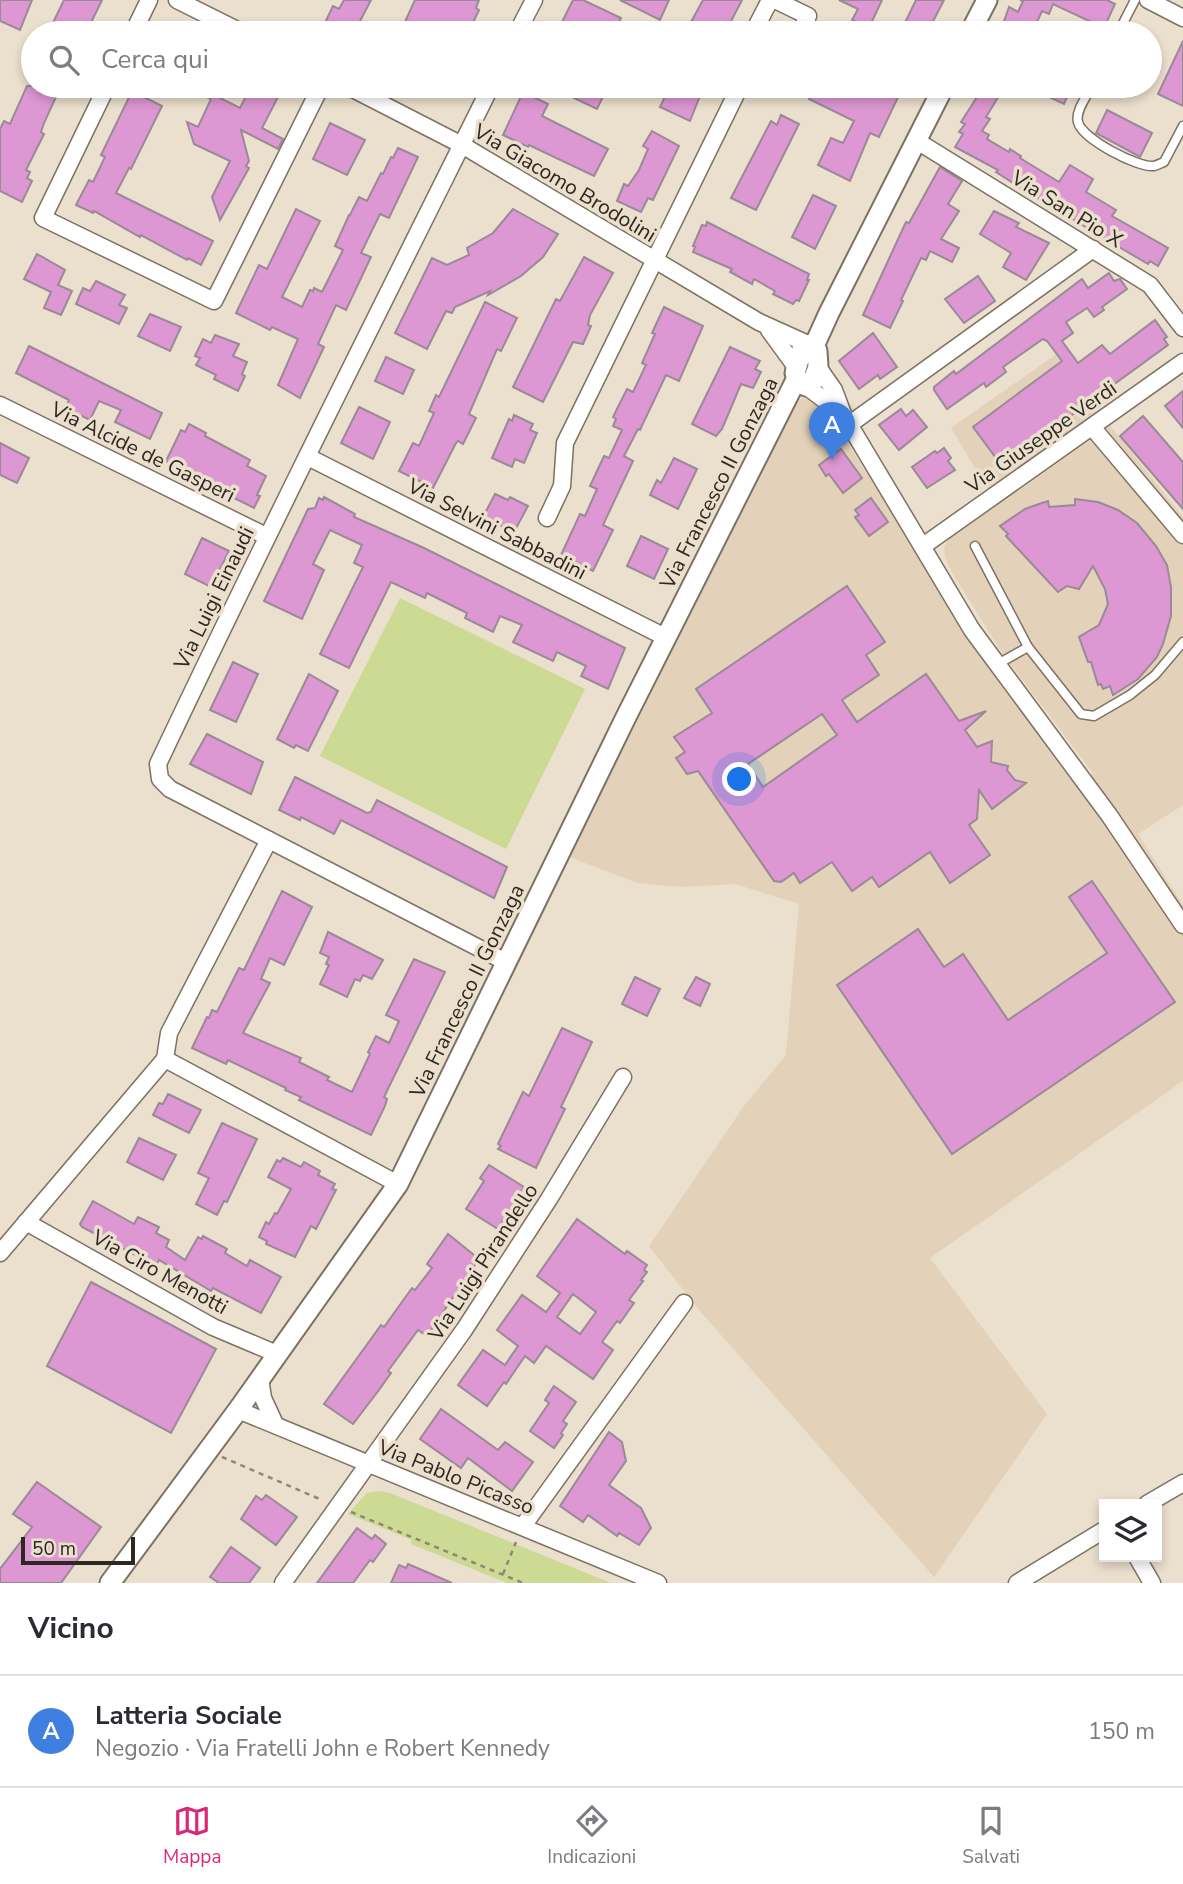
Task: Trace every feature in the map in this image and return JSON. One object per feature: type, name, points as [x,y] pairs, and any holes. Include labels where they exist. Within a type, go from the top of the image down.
[{"type":"street","points":[[139,21],[149,0]]},
{"type":"street","points":[[177,0],[219,21]]},
{"type":"street","points":[[523,21],[534,0]]},
{"type":"street","points":[[759,21],[770,0]]},
{"type":"street","points":[[775,0],[808,16],[806,21]]},
{"type":"street","points":[[976,21],[987,0]]},
{"type":"street","points":[[1148,0],[1183,18]]},
{"type":"street","points":[[101,98],[43,218],[214,301],[315,98]]},
{"type":"street","name":"Via Giacomo Brodolini","points":[[370,98],[462,145],[758,322]]},
{"type":"street","name":"Via Luigi Einaudi","points":[[485,98],[267,536],[158,764],[160,779],[170,789],[506,962]]},
{"type":"street","points":[[547,517],[562,486],[565,443],[734,98]]},
{"type":"street","name":"Via Francesco II Gonzaga","points":[[110,1583],[238,1410],[398,1184],[667,638],[800,377],[802,349],[812,346],[938,98]]},
{"type":"street","name":"Via San Pio X","points":[[917,141],[1150,285],[1183,327]]},
{"type":"street","points":[[847,419],[1093,249]]},
{"type":"street","points":[[758,322],[776,337],[800,377],[847,419]]},
{"type":"street","points":[[758,322],[812,346],[817,351],[818,367],[834,390],[847,419],[972,630],[1109,814],[1183,925]]},
{"type":"street","name":"Via Giuseppe Verdi","points":[[923,546],[1183,362]]},
{"type":"street","name":"Via Francesco II Gonzaga","points":[[800,377],[813,381],[818,367]]},
{"type":"street","name":"Via Alcide de Gasperi","points":[[0,405],[267,536]]},
{"type":"street","points":[[1092,427],[1183,534]]},
{"type":"street","name":"Via Selvini Sabbadini","points":[[308,457],[667,638]]},
{"type":"street","points":[[0,1253],[166,1059],[169,1033],[269,840]]},
{"type":"street","points":[[166,1059],[398,1184]]},
{"type":"street","name":"Via Luigi Pirandello","points":[[283,1583],[464,1330],[550,1199],[623,1077]]},
{"type":"street","name":"Via Ciro Menotti","points":[[26,1222],[213,1327],[277,1354]]},
{"type":"street","points":[[523,1526],[684,1303]]},
{"type":"street","points":[[260,1378],[263,1398],[275,1424]]},
{"type":"street","name":"Via Pablo Picasso","points":[[238,1410],[658,1583]]},
{"type":"street","points":[[1156,1499],[1183,1483]]},
{"type":"street","points":[[1017,1583],[1099,1533]]},
{"type":"street","points":[[1141,1562],[1152,1583]]},
{"type":"lane","points":[[1124,21],[1135,0]]},
{"type":"lane","points":[[1086,98],[1079,112],[1078,123],[1085,134],[1099,144],[1139,163],[1153,166],[1164,162],[1183,126]]},
{"type":"lane","points":[[975,546],[1027,647],[1081,714],[1094,716],[1130,695],[1156,675],[1183,642]]},
{"type":"lane","points":[[996,665],[1027,647]]},
{"type":"path","points":[[219,1456],[523,1583]]},
{"type":"path","points":[[503,1574],[523,1526]]},
{"type":"path","points":[[505,1583],[508,1576]]},
{"type":"shaded area","points":[[1058,353],[1108,423],[1183,517],[1183,805],[1138,834],[1183,905],[1183,1081],[930,1258],[1047,1414],[934,1577],[699,1310],[649,1246],[744,1106],[786,1055],[799,904],[735,884],[683,887],[637,883],[567,856],[795,403],[803,398],[814,399],[826,409],[968,632],[1081,784],[1093,773],[1002,653],[950,569],[944,547],[949,539],[996,503],[951,428]]},
{"type":"green space","points":[[400,598],[585,689],[506,849],[320,756]]},
{"type":"green space","points":[[367,1493],[390,1493],[611,1583],[507,1583],[411,1544],[412,1540],[348,1514]]},
{"type":"building","points":[[0,0],[32,0],[24,21],[21,21],[20,30],[0,21]]},
{"type":"building","points":[[64,0],[102,0],[92,21],[54,21]]},
{"type":"building","points":[[344,0],[371,0],[360,21],[326,21],[333,6],[339,9]]},
{"type":"building","points":[[415,0],[479,0],[476,8],[479,10],[474,21],[405,21]]},
{"type":"building","points":[[573,0],[583,0],[621,18],[620,21],[562,21]]},
{"type":"building","points":[[620,0],[669,0],[660,20]]},
{"type":"building","points":[[703,0],[742,0],[731,21],[692,21]]},
{"type":"building","points":[[839,0],[882,0],[872,21],[852,20],[858,9]]},
{"type":"building","points":[[916,0],[944,0],[933,21],[906,21]]},
{"type":"building","points":[[1020,0],[1107,0],[1115,4],[1107,21],[1089,21],[1053,4],[1049,14],[1042,11],[1037,21],[1004,21],[1009,7],[1018,12],[1023,1]]},
{"type":"building","points":[[1183,41],[1183,106],[1162,96],[1162,86]]},
{"type":"building","points":[[22,98],[55,98],[41,132],[44,134],[26,170],[30,172],[27,178],[32,181],[22,202],[0,191],[0,129],[4,121],[10,124]]},
{"type":"building","points":[[129,98],[146,98],[162,106],[116,193],[213,241],[201,265],[141,235],[140,237],[94,211],[93,213],[76,205],[89,180],[93,182],[105,157],[101,155]]},
{"type":"building","points":[[209,98],[220,98],[240,108],[245,98],[277,98],[262,128],[283,139],[278,149],[241,130],[249,161],[246,166],[249,168],[220,220],[212,197],[230,161],[194,144],[187,122],[198,127],[211,99]]},
{"type":"building","points":[[520,98],[536,98],[548,104],[542,116],[608,149],[594,176],[503,135]]},
{"type":"building","points":[[574,98],[602,98],[597,109]]},
{"type":"building","points":[[664,98],[699,98],[690,121],[660,107]]},
{"type":"building","points":[[898,98],[879,137],[870,133],[850,181],[818,165],[831,138],[843,143],[854,121],[809,99]]},
{"type":"building","points":[[976,98],[998,98],[986,117],[990,119],[982,131],[989,135],[987,139],[1009,152],[1010,149],[1059,182],[1070,165],[1093,179],[1086,192],[1116,210],[1112,216],[1168,248],[1158,266],[1150,261],[1148,264],[1016,185],[996,172],[998,170],[955,147],[963,134],[959,132],[965,124],[961,122]]},
{"type":"building","points":[[1051,98],[1067,98],[1064,104]]},
{"type":"building","points":[[1107,110],[1152,133],[1140,157],[1096,133]]},
{"type":"building","points":[[781,115],[799,124],[756,210],[731,198],[771,121],[777,125]]},
{"type":"building","points":[[330,123],[365,140],[347,175],[313,159]]},
{"type":"building","points":[[652,131],[679,146],[653,200],[648,198],[641,212],[617,201],[624,184],[628,186],[639,170],[648,149],[643,146]]},
{"type":"building","points":[[398,148],[418,157],[389,218],[380,214],[361,253],[371,257],[346,310],[336,305],[318,344],[324,347],[300,398],[278,385],[298,339],[272,327],[270,330],[236,313],[259,265],[267,269],[296,209],[320,221],[282,297],[302,307],[310,290],[313,291],[314,288],[322,292],[343,250],[335,246],[349,215],[359,197],[367,201]]},
{"type":"building","points":[[940,167],[962,181],[948,204],[959,211],[941,239],[959,248],[952,262],[930,251],[926,260],[921,258],[890,328],[863,315],[906,222],[909,223]]},
{"type":"building","points":[[813,195],[836,206],[815,249],[792,237]]},
{"type":"building","points":[[513,209],[558,234],[543,257],[521,276],[488,295],[490,291],[455,307],[452,313],[446,311],[427,349],[395,333],[432,258],[447,265],[469,255],[467,248],[493,233]]},
{"type":"building","points":[[994,211],[1019,223],[1016,227],[1049,243],[1026,280],[1003,267],[1011,253],[980,234]]},
{"type":"building","points":[[707,222],[809,274],[799,301],[796,300],[793,304],[773,294],[775,291],[754,279],[752,284],[730,272],[732,269],[693,252],[702,225],[706,226]]},
{"type":"building","points":[[37,254],[65,270],[58,285],[72,291],[61,315],[44,308],[51,292],[24,279]]},
{"type":"building","points":[[584,257],[613,273],[590,315],[588,325],[591,326],[583,344],[573,342],[543,402],[513,387],[556,299],[560,301]]},
{"type":"building","points":[[1109,273],[1114,281],[1120,279],[1127,289],[1102,307],[1104,310],[1094,317],[1087,308],[1066,322],[1073,333],[1062,341],[1078,363],[1102,345],[1110,354],[1155,320],[1167,337],[1164,339],[1168,345],[1002,466],[973,427],[1062,361],[1047,341],[1043,339],[1003,367],[1006,372],[986,387],[984,383],[947,409],[934,387],[954,371],[956,374],[1082,279],[1088,288]]},
{"type":"building","points":[[978,276],[995,301],[964,323],[945,299]]},
{"type":"building","points":[[96,281],[125,295],[119,305],[127,308],[119,324],[76,304],[83,288],[90,291]]},
{"type":"building","points":[[485,302],[517,318],[501,351],[497,349],[469,414],[476,418],[463,444],[458,441],[456,443],[433,488],[399,471],[413,443],[419,446],[434,413],[429,411],[436,395],[439,397]]},
{"type":"building","points":[[664,307],[703,326],[679,381],[666,375],[640,430],[638,429],[624,456],[633,461],[603,525],[613,530],[593,571],[561,555],[580,514],[585,516],[597,489],[590,486],[604,456],[609,458],[622,430],[613,426],[616,419],[613,417],[627,389],[633,392],[646,365],[642,363]]},
{"type":"building","points":[[150,314],[181,327],[170,351],[138,336]]},
{"type":"building","points":[[873,333],[897,367],[880,379],[878,375],[859,389],[839,361]]},
{"type":"building","points":[[215,335],[239,344],[233,356],[247,362],[242,374],[245,376],[238,391],[214,379],[216,375],[196,365],[200,358],[195,356],[203,339],[211,343]]},
{"type":"building","points":[[29,346],[162,413],[150,439],[115,422],[121,410],[99,401],[90,420],[65,408],[69,400],[16,373]]},
{"type":"building","points":[[730,347],[760,361],[755,369],[761,372],[753,388],[741,384],[722,429],[716,436],[692,424]]},
{"type":"building","points":[[386,357],[414,370],[403,394],[375,381]]},
{"type":"building","points":[[1183,391],[1183,428],[1165,406]]},
{"type":"building","points":[[359,407],[390,422],[373,459],[341,443]]},
{"type":"building","points":[[901,409],[906,416],[913,410],[927,427],[899,450],[879,425]]},
{"type":"building","points":[[514,415],[533,424],[530,430],[537,433],[524,463],[515,459],[512,467],[492,458],[509,419],[512,421]]},
{"type":"building","points":[[1143,416],[1183,462],[1183,509],[1120,436]]},
{"type":"building","points":[[189,424],[206,433],[205,436],[250,460],[247,466],[266,476],[254,508],[226,494],[227,492],[212,483],[166,461],[181,430],[185,432]]},
{"type":"building","points":[[0,443],[29,458],[17,483],[0,475]]},
{"type":"building","points":[[944,448],[951,458],[948,461],[955,470],[927,488],[912,467]]},
{"type":"building","points":[[841,449],[862,478],[843,493],[819,465]]},
{"type":"building","points":[[674,458],[697,469],[678,509],[650,495],[657,480],[661,483]]},
{"type":"building","points":[[495,494],[508,500],[510,497],[528,506],[514,532],[483,517]]},
{"type":"building","points":[[324,497],[355,514],[354,517],[424,548],[625,648],[608,689],[581,676],[586,666],[557,652],[553,661],[513,642],[522,625],[500,616],[493,632],[465,618],[467,613],[427,593],[425,598],[391,582],[349,668],[320,654],[363,567],[354,563],[362,545],[330,530],[313,564],[324,570],[302,619],[264,601],[308,509],[315,508],[319,498],[323,500]]},
{"type":"building","points":[[871,498],[888,522],[869,536],[855,517],[859,515],[855,510]]},
{"type":"building","points":[[1075,499],[1098,502],[1118,510],[1137,523],[1167,565],[1171,587],[1171,616],[1163,644],[1157,657],[1138,679],[1113,695],[1110,686],[1103,689],[1101,684],[1098,685],[1079,637],[1099,625],[1108,604],[1105,589],[1093,566],[1079,589],[1067,586],[1058,592],[1000,526],[1025,509],[1048,501],[1049,507],[1075,505]]},
{"type":"building","points":[[641,536],[668,549],[654,579],[627,566]]},
{"type":"building","points":[[202,538],[229,551],[211,587],[185,574]]},
{"type":"building","points":[[847,586],[885,642],[866,655],[879,675],[842,700],[857,722],[926,674],[959,721],[986,711],[965,730],[977,747],[992,741],[991,762],[1008,766],[1007,770],[1015,780],[1026,783],[992,809],[979,790],[977,819],[969,825],[990,855],[950,883],[930,852],[879,887],[872,877],[852,891],[832,862],[800,883],[794,873],[781,882],[774,881],[698,771],[687,774],[676,758],[685,752],[674,737],[712,713],[696,689]],"holes":[[[822,714],[837,735],[763,787],[748,764]]]},
{"type":"building","points":[[233,662],[258,674],[236,722],[210,710]]},
{"type":"building","points":[[309,674],[338,691],[308,751],[296,745],[294,748],[277,739]]},
{"type":"building","points":[[207,734],[263,762],[251,794],[190,764]]},
{"type":"building","points":[[295,777],[367,813],[371,812],[377,800],[507,867],[494,898],[341,820],[334,834],[301,817],[300,820],[279,810]]},
{"type":"building","points":[[1092,881],[1175,1002],[952,1154],[837,985],[918,929],[944,967],[963,954],[1008,1020],[1107,953],[1069,897]]},
{"type":"building","points":[[282,891],[312,907],[284,965],[270,958],[261,979],[270,983],[243,1033],[301,1058],[299,1062],[329,1077],[327,1080],[352,1092],[376,1036],[389,1043],[399,1021],[386,1015],[414,959],[445,972],[384,1097],[387,1099],[385,1106],[371,1135],[299,1100],[301,1097],[285,1090],[286,1088],[228,1060],[226,1064],[192,1048],[207,1017],[209,1018],[212,1010],[217,1012],[239,968],[244,970]]},
{"type":"building","points":[[328,932],[383,960],[372,979],[363,975],[360,981],[355,979],[347,997],[320,984],[329,965],[326,964],[329,957],[320,953]]},
{"type":"building","points":[[635,977],[660,989],[647,1016],[622,1004]]},
{"type":"building","points":[[696,977],[710,984],[700,1006],[684,998]]},
{"type":"building","points":[[562,1028],[592,1042],[561,1107],[565,1109],[536,1168],[498,1149],[501,1146],[498,1144],[523,1092],[529,1096]]},
{"type":"building","points":[[168,1094],[201,1110],[189,1133],[153,1115]]},
{"type":"building","points":[[222,1123],[257,1139],[227,1202],[224,1201],[217,1215],[196,1204],[209,1178],[198,1173]]},
{"type":"building","points":[[139,1138],[176,1155],[163,1180],[127,1162]]},
{"type":"building","points":[[283,1158],[301,1167],[304,1162],[320,1171],[318,1175],[335,1184],[332,1189],[336,1190],[316,1229],[311,1226],[295,1257],[266,1244],[267,1241],[259,1237],[266,1222],[269,1224],[275,1213],[277,1214],[291,1189],[268,1177],[277,1160],[280,1162]]},
{"type":"building","points":[[489,1165],[524,1187],[498,1229],[466,1209],[484,1181],[480,1178]]},
{"type":"building","points":[[93,1201],[134,1224],[138,1217],[159,1227],[156,1233],[169,1240],[166,1247],[185,1260],[198,1237],[202,1239],[203,1236],[227,1249],[225,1253],[247,1266],[250,1260],[281,1277],[261,1313],[213,1288],[211,1291],[159,1260],[156,1266],[82,1227],[80,1224]]},
{"type":"building","points":[[577,1219],[625,1254],[627,1251],[647,1265],[644,1270],[647,1272],[641,1280],[643,1281],[629,1300],[634,1303],[602,1342],[613,1350],[593,1379],[546,1346],[534,1363],[525,1356],[487,1406],[458,1385],[483,1350],[505,1365],[518,1346],[497,1330],[522,1295],[546,1312],[560,1293],[537,1276]],"holes":[[[573,1294],[596,1312],[580,1334],[557,1317]]]},
{"type":"building","points":[[448,1234],[479,1259],[427,1336],[418,1330],[388,1371],[391,1373],[353,1424],[324,1404],[381,1325],[384,1327],[412,1288],[415,1290],[432,1268],[427,1264]]},
{"type":"building","points":[[91,1282],[216,1349],[171,1433],[47,1366]]},
{"type":"building","points":[[554,1386],[576,1402],[563,1421],[567,1424],[554,1448],[530,1431],[549,1403],[545,1400]]},
{"type":"building","points":[[441,1409],[498,1450],[505,1442],[533,1462],[512,1491],[468,1458],[461,1468],[420,1439]]},
{"type":"building","points":[[609,1432],[622,1442],[626,1461],[609,1485],[641,1508],[651,1528],[639,1545],[619,1533],[617,1536],[588,1515],[583,1522],[560,1506]]},
{"type":"building","points":[[37,1482],[101,1527],[61,1583],[0,1583],[0,1569],[32,1527],[13,1514]]},
{"type":"building","points":[[266,1495],[297,1517],[276,1545],[241,1519],[256,1496],[262,1500]]},
{"type":"building","points":[[357,1528],[372,1539],[375,1535],[386,1544],[353,1583],[317,1583]]},
{"type":"building","points":[[231,1547],[260,1568],[249,1583],[219,1583],[210,1577]]},
{"type":"building","points":[[408,1564],[452,1583],[391,1583],[399,1565],[406,1568]]},
{"type":"place","name":"Latteria Sociale","points":[[832,460]]}]
